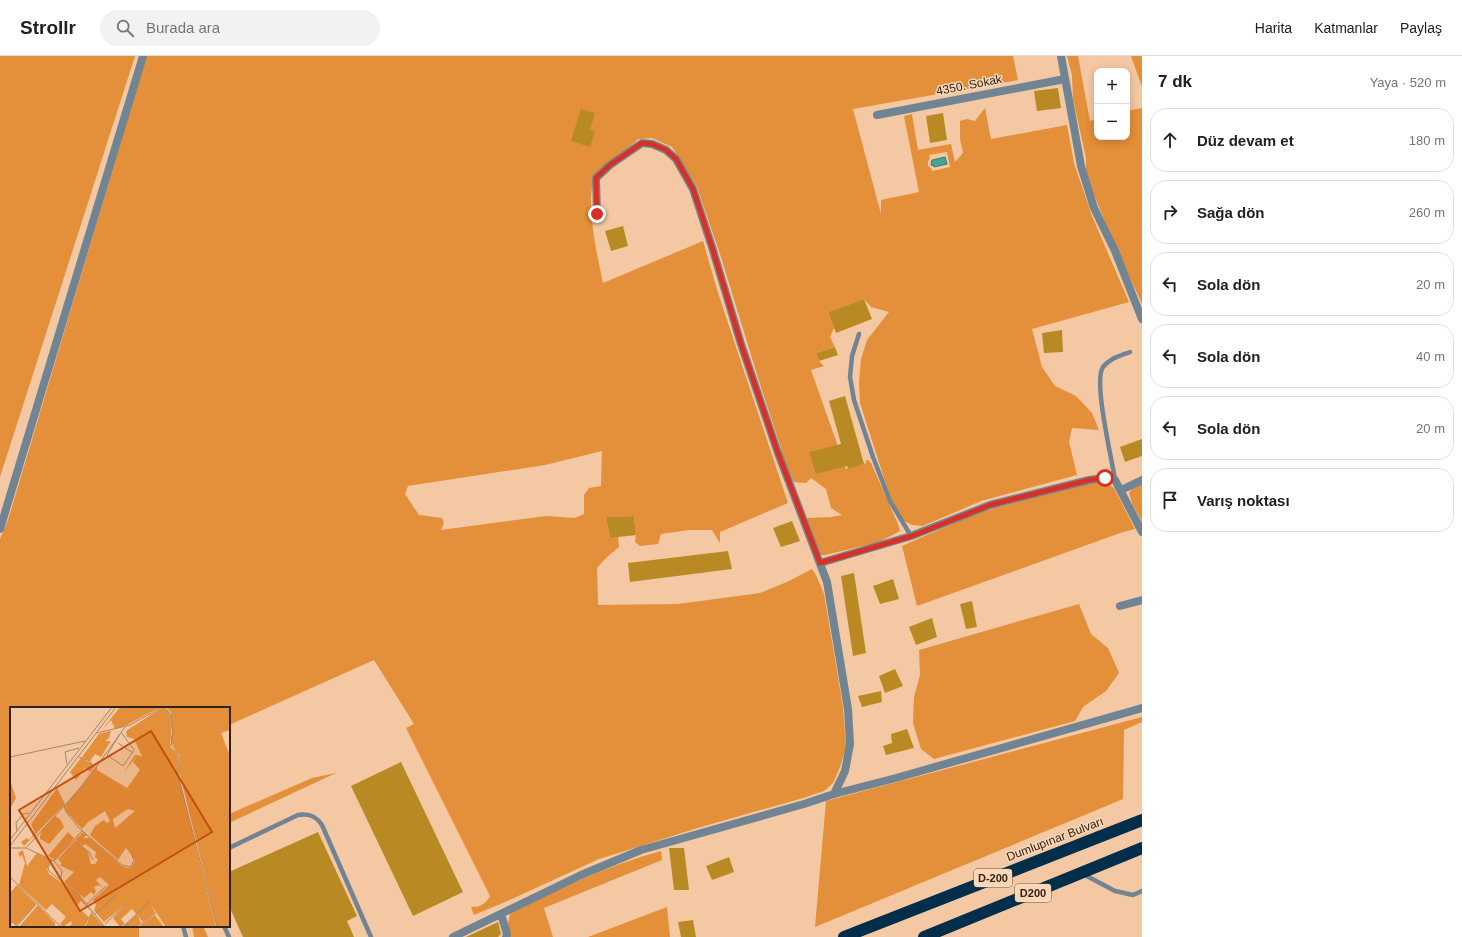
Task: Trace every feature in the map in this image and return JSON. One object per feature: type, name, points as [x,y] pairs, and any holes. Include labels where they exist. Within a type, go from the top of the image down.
[{"type":"highway","name":"Dumlupınar Bulvarı","points":[[844,937],[1142,820]]},
{"type":"highway","name":"D200","points":[[924,937],[1142,848]]},
{"type":"street","points":[[0,529],[143,56]]},
{"type":"street","points":[[1061,56],[1081,166],[1094,208],[1115,251],[1142,319]]},
{"type":"street","name":"4350. Sokak","points":[[877,115],[1065,79]]},
{"type":"street","points":[[597,214],[596,178],[642,143],[652,144],[666,150],[676,159],[693,189],[741,344],[778,453],[827,582],[832,604],[848,709],[850,744],[845,771],[834,794]]},
{"type":"street","points":[[820,563],[912,536],[990,505],[1089,480],[1105,478],[1115,480],[1142,532]]},
{"type":"street","points":[[1121,490],[1142,480]]},
{"type":"street","points":[[1120,606],[1142,600]]},
{"type":"street","points":[[453,937],[581,875],[641,850],[834,794],[896,778],[1142,708]]},
{"type":"street","points":[[501,914],[507,934],[506,937]]},
{"type":"lane","points":[[859,334],[852,356],[850,377],[854,400],[873,457],[890,501],[912,536]]},
{"type":"lane","points":[[1115,480],[1104,416],[1100,381],[1102,368],[1110,359],[1130,352]]},
{"type":"lane","points":[[230,848],[298,815],[311,815],[318,819],[371,937]]},
{"type":"lane","points":[[1081,873],[1115,891],[1133,894],[1142,891]]},
{"type":"lane","points":[[183,927],[186,937]]},
{"type":"lane","points":[[224,927],[229,937]]},
{"type":"shaded area","points":[[0,56],[135,56],[0,477]]},
{"type":"shaded area","points":[[146,56],[1013,56],[1018,80],[853,109],[881,214],[881,200],[919,192],[904,116],[912,114],[918,150],[951,144],[955,162],[963,153],[960,139],[960,121],[967,119],[975,121],[985,108],[991,139],[1067,125],[1074,163],[1092,216],[1129,302],[1032,329],[1042,367],[1055,386],[1076,396],[1092,413],[1099,430],[1072,428],[1069,442],[1077,475],[981,501],[923,526],[912,525],[904,521],[891,500],[860,403],[859,382],[861,359],[867,340],[889,312],[871,307],[864,299],[828,312],[834,328],[830,337],[835,347],[816,353],[819,361],[824,366],[811,370],[846,469],[864,464],[866,463],[866,460],[871,463],[900,531],[881,541],[871,544],[825,555],[819,555],[807,518],[842,515],[831,508],[826,489],[811,478],[806,483],[794,482],[781,456],[782,451],[720,254],[697,187],[672,147],[652,138],[638,139],[610,163],[600,169],[593,182],[591,210],[595,242],[603,283],[703,241],[718,293],[788,503],[720,532],[720,543],[712,530],[689,530],[661,534],[658,544],[640,546],[635,542],[636,535],[634,516],[606,517],[610,538],[618,537],[619,547],[597,568],[598,605],[678,604],[760,593],[787,582],[812,569],[824,594],[843,707],[846,747],[833,783],[824,791],[599,859],[474,915],[471,907],[482,904],[487,901],[490,896],[406,728],[414,724],[374,660],[230,725],[230,707],[10,707],[10,927],[139,927],[139,937],[0,937],[0,539],[8,520]],"holes":[[[947,152],[950,167],[932,171],[928,166],[928,161],[930,159],[929,155]],[[602,451],[601,486],[589,488],[584,495],[584,514],[575,518],[546,516],[441,530],[444,523],[442,518],[419,515],[405,494],[408,486],[545,465]]]},
{"type":"shaded area","points":[[1067,56],[1078,56],[1090,121],[1094,120],[1094,140],[1130,140],[1130,110],[1142,108],[1142,304],[1091,188],[1073,99],[1072,75]]},
{"type":"shaded area","points":[[1131,56],[1142,56],[1142,87]]},
{"type":"shaded area","points":[[1101,480],[1114,488],[1135,529],[917,606],[902,546],[977,513]]},
{"type":"shaded area","points":[[1142,482],[1142,522],[1132,503],[1129,493],[1134,486]]},
{"type":"shaded area","points":[[1079,604],[1091,634],[1108,648],[1119,673],[1106,691],[1083,707],[1075,721],[934,759],[921,749],[913,723],[914,697],[920,675],[919,650]]},
{"type":"shaded area","points":[[1142,717],[1142,722],[1124,730],[1123,799],[815,927],[826,801]]},
{"type":"shaded area","points":[[336,773],[230,823],[230,814],[312,778]]},
{"type":"shaded area","points":[[661,851],[662,860],[544,908],[553,937],[509,937],[508,924],[510,912],[603,870]]},
{"type":"shaded area","points":[[667,907],[670,937],[588,937]]},
{"type":"shaded area","points":[[192,927],[203,927],[208,937],[194,937]]},
{"type":"water","points":[[945,157],[947,164],[934,167],[931,165],[932,160]]},
{"type":"building","points":[[1058,88],[1061,108],[1037,111],[1034,91]]},
{"type":"building","points":[[581,109],[595,113],[590,130],[595,131],[590,147],[571,141]]},
{"type":"building","points":[[943,113],[947,140],[930,143],[926,116]]},
{"type":"building","points":[[623,226],[628,246],[611,251],[605,231]]},
{"type":"building","points":[[864,299],[872,319],[836,333],[828,312]]},
{"type":"building","points":[[1062,330],[1063,352],[1044,353],[1042,333]]},
{"type":"building","points":[[835,347],[838,355],[819,361],[816,353]]},
{"type":"building","points":[[845,396],[864,464],[848,469],[847,466],[816,474],[809,452],[841,444],[829,401]]},
{"type":"building","points":[[1142,439],[1142,456],[1125,462],[1120,447]]},
{"type":"building","points":[[634,516],[636,535],[610,538],[606,517]]},
{"type":"building","points":[[792,521],[800,541],[781,547],[773,528]]},
{"type":"building","points":[[728,551],[732,569],[630,582],[628,563]]},
{"type":"building","points":[[854,573],[866,653],[853,656],[841,576]]},
{"type":"building","points":[[893,579],[899,599],[880,604],[873,586]]},
{"type":"building","points":[[972,601],[977,627],[966,629],[960,604]]},
{"type":"building","points":[[932,618],[937,637],[916,645],[909,627]]},
{"type":"building","points":[[895,669],[903,686],[885,693],[879,676]]},
{"type":"building","points":[[881,691],[882,702],[862,707],[858,696]]},
{"type":"building","points":[[907,729],[914,748],[886,755],[883,746],[892,743],[891,734]]},
{"type":"building","points":[[401,762],[463,892],[413,916],[351,786]]},
{"type":"building","points":[[318,832],[357,916],[347,921],[354,937],[243,937],[230,908],[230,872]]},
{"type":"building","points":[[669,848],[684,848],[689,890],[674,890]]},
{"type":"building","points":[[729,857],[734,872],[712,880],[706,866]]},
{"type":"building","points":[[693,920],[696,937],[681,937],[678,922]]},
{"type":"building","points":[[498,922],[501,934],[498,937],[466,937]]},
{"type":"route","points":[[597,214],[596,178],[610,165],[642,143],[652,144],[666,150],[676,159],[693,189],[741,344],[778,453],[820,563],[912,536],[990,505],[1089,480],[1105,478]]}]
